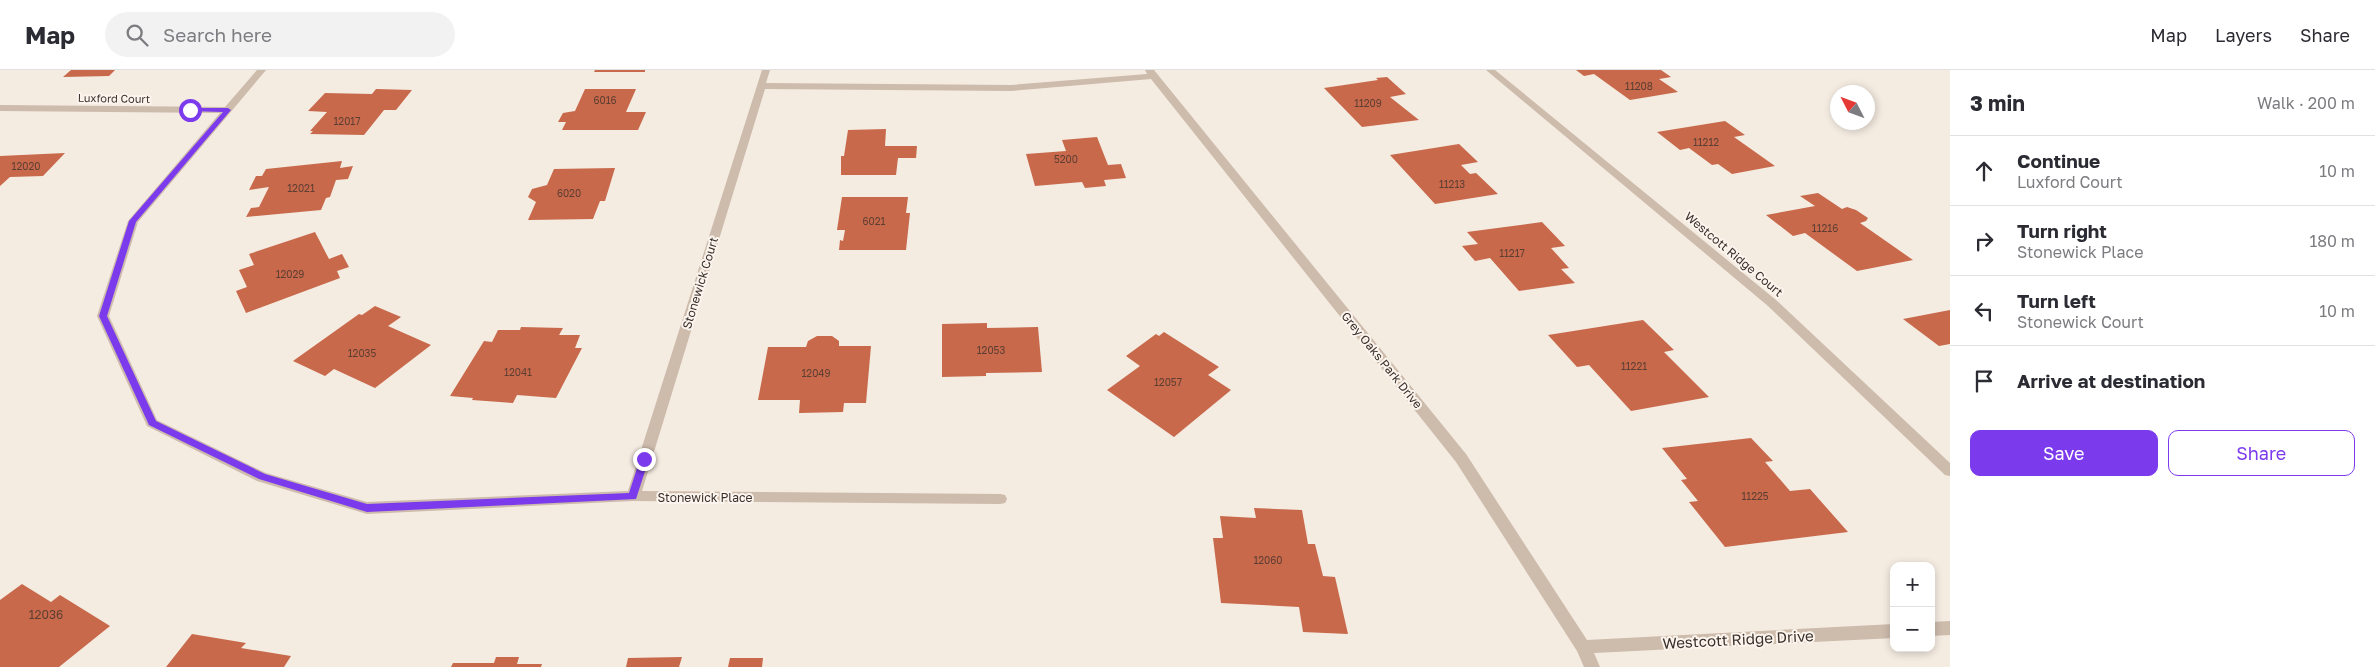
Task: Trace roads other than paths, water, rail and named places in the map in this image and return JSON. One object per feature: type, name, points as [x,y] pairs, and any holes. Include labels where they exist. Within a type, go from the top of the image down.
[{"type":"street","name":"Stonewick Place","points":[[262,70],[133,221],[103,316],[152,423],[262,477],[367,508],[633,496],[1000,499]]},
{"type":"street","name":"Stonewick Court","points":[[633,496],[766,70]]},
{"type":"street","name":"Westcott Ridge Court","points":[[1490,70],[1772,303],[1950,471]]},
{"type":"street","points":[[762,86],[1011,88],[1151,73]]},
{"type":"street","name":"Grey Oaks Park Drive","points":[[1151,73],[1461,458],[1583,647],[1592,667]]},
{"type":"street","name":"Luxford Court","points":[[0,108],[228,110]]},
{"type":"street","points":[[1935,629],[1950,628]]},
{"type":"street","name":"Westcott Ridge Drive","points":[[1583,647],[1890,631]]}]
